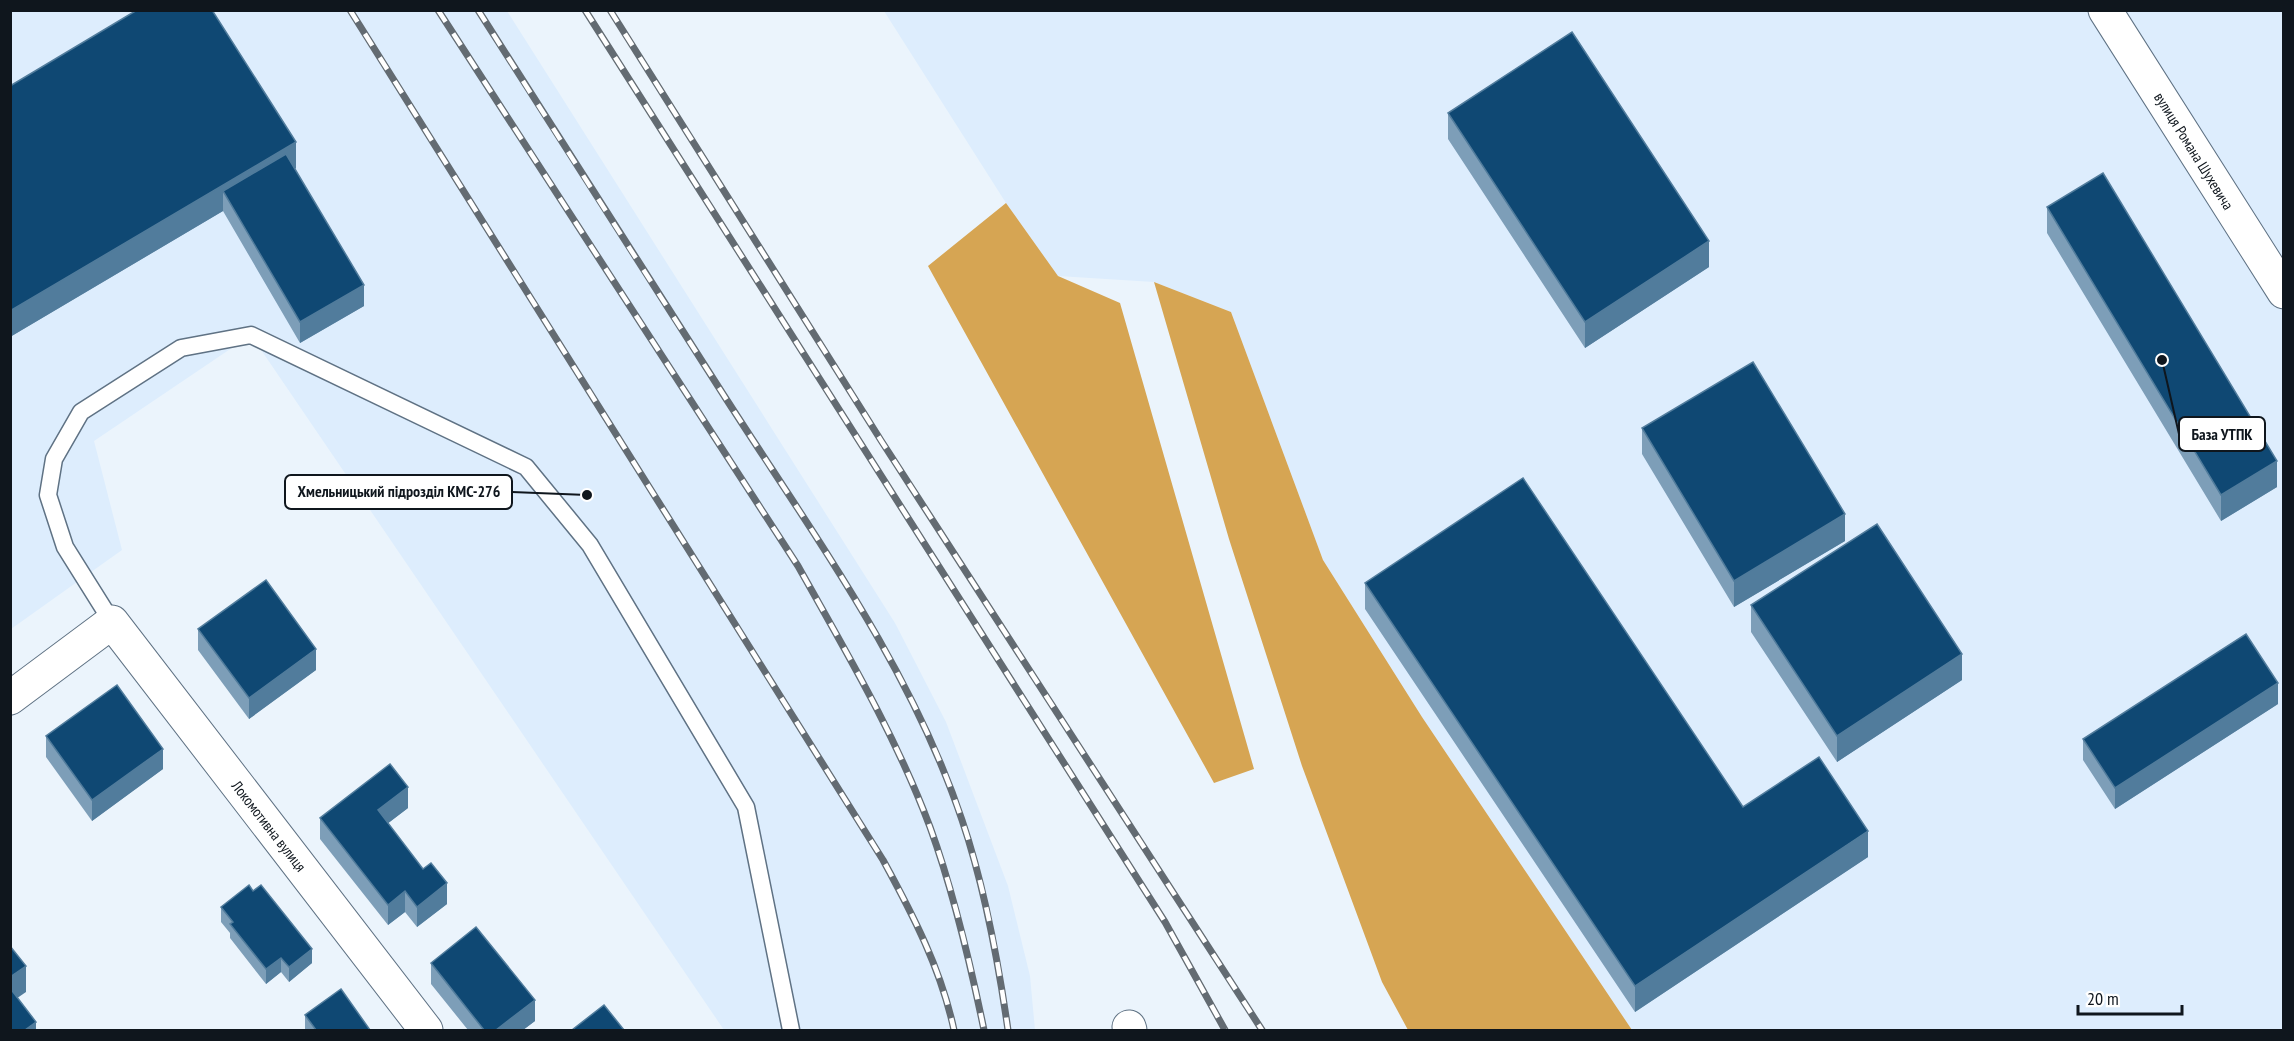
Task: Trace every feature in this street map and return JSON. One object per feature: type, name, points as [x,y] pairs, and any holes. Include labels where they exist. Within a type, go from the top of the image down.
[{"type":"street","name":"вулиця Романа Шухевича","points":[[2104,10],[2283,292]]},
{"type":"street","points":[[10,698],[112,622]]},
{"type":"street","name":"Локомотивна вулиця","points":[[112,622],[426,1030]]},
{"type":"lane","points":[[112,622],[65,547],[48,495],[54,459],[81,412],[181,348],[251,335],[526,467],[590,545],[746,807],[791,1030]]},
{"type":"shaded area","points":[[11,11],[507,11],[895,623],[946,722],[1008,886],[1030,976],[1035,1030],[724,1030],[251,335],[94,441],[122,550],[11,629]]},
{"type":"shaded area","points":[[884,11],[2283,11],[2283,1030],[1632,1030],[1422,717],[1323,560],[1231,312],[1154,282],[1058,276],[1006,203]]},
{"type":"shaded area","points":[[1006,203],[1058,276],[1120,303],[1254,769],[1214,783],[928,266]]},
{"type":"shaded area","points":[[1154,282],[1231,312],[1323,560],[1422,717],[1632,1030],[1408,1030],[1382,982],[1302,766],[1229,539]]},
{"type":"building","points":[[137,10],[212,10],[296,142],[10,311],[10,86]]},
{"type":"building","points":[[1572,32],[1709,241],[1585,322],[1448,113]]},
{"type":"building","points":[[286,154],[364,285],[300,322],[223,191]]},
{"type":"building","points":[[2103,173],[2277,461],[2221,495],[2047,207]]},
{"type":"building","points":[[1753,362],[1845,514],[1734,581],[1642,428]]},
{"type":"building","points":[[1523,478],[1743,807],[1819,757],[1868,831],[1635,986],[1365,583]]},
{"type":"building","points":[[1877,524],[1962,654],[1837,736],[1751,605]]},
{"type":"building","points":[[266,580],[316,649],[249,698],[198,629]]},
{"type":"building","points":[[2246,634],[2278,683],[2115,788],[2083,739]]},
{"type":"building","points":[[117,685],[163,749],[92,800],[46,736]]},
{"type":"building","points":[[390,764],[408,787],[378,810],[423,869],[431,863],[447,883],[417,907],[405,891],[388,905],[320,818]]},
{"type":"building","points":[[249,885],[253,891],[261,885],[312,949],[289,967],[281,958],[266,969],[230,924],[233,922],[221,907]]},
{"type":"building","points":[[476,927],[535,1000],[496,1030],[484,1030],[431,963]]},
{"type":"building","points":[[10,946],[26,966],[10,977]]},
{"type":"building","points":[[10,988],[36,1022],[25,1030],[10,1030]]},
{"type":"building","points":[[341,989],[370,1030],[316,1030],[305,1015]]},
{"type":"building","points":[[604,1005],[624,1030],[572,1030]]},
{"type":"railway","points":[[350,10],[883,860],[934,964],[954,1030]]},
{"type":"railway","points":[[438,10],[798,566],[869,694],[902,760],[939,852],[961,928],[984,1030]]},
{"type":"railway","points":[[478,10],[856,600],[915,707],[940,763],[970,846],[990,924],[1008,1030]]},
{"type":"railway","points":[[585,10],[1165,922],[1225,1030]]},
{"type":"railway","points":[[610,10],[882,442],[1262,1030]]},
{"type":"place","name":"База УТПК","points":[[2162,360]]},
{"type":"place","name":"Хмельницький підрозділ КМС-276","points":[[587,495]]}]
